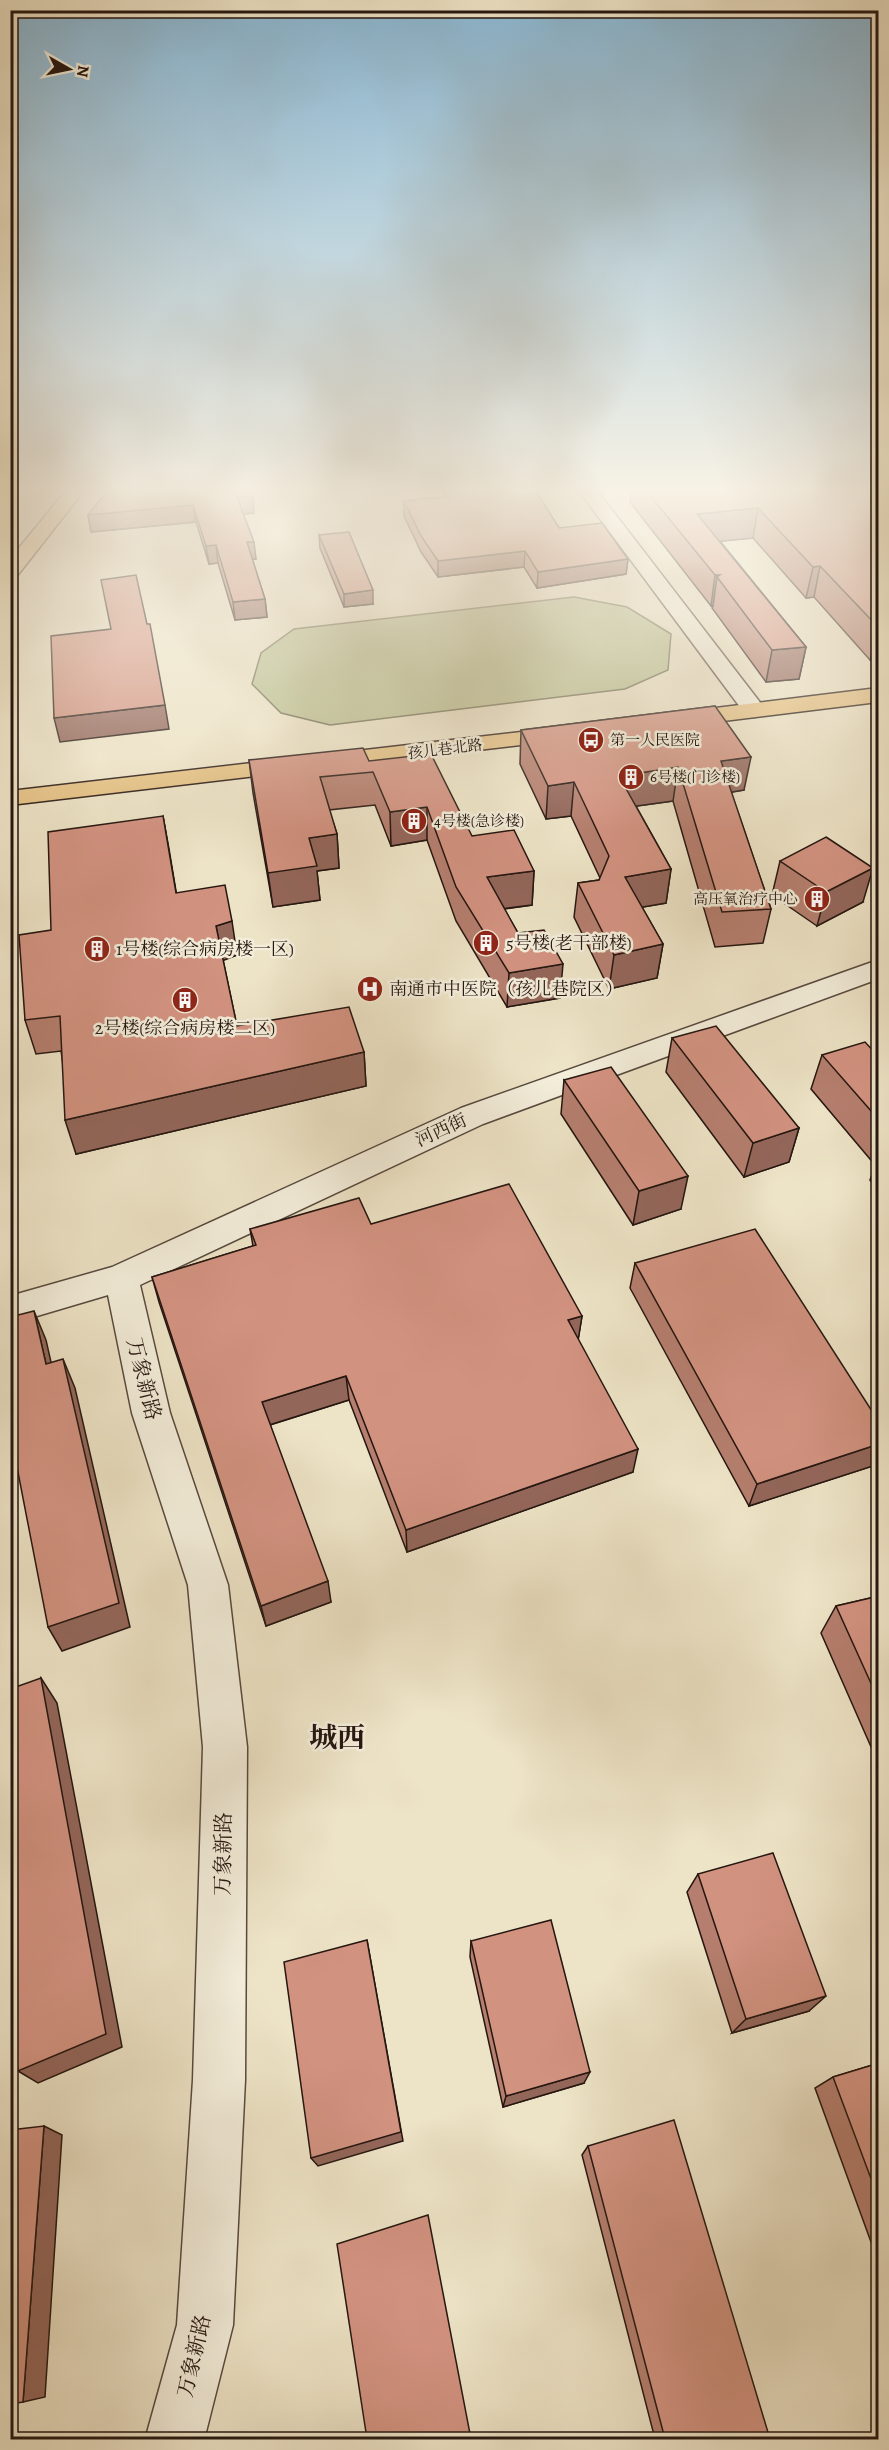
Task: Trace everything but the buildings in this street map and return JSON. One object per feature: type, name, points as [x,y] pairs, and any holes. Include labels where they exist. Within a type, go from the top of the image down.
[{"type":"main road","points":[[657,723],[879,695]]},
{"type":"main road","name":"孩儿巷北路","points":[[10,798],[583,732]]},
{"type":"street","points":[[673,602],[754,710]]},
{"type":"street","name":"河西街","points":[[10,1310],[121,1278],[472,1116],[879,969]]},
{"type":"street","name":"万象新路","points":[[121,1278],[150,1413],[208,1585],[225,1747],[219,2080],[205,2325],[174,2439]]},
{"type":"green space","points":[[527,602],[602,602],[627,607],[671,634],[668,670],[625,689],[330,725],[281,713],[252,684],[261,653],[294,629]]},
{"type":"place","name":"第一人民医院","points":[[591,740]]},
{"type":"place","name":"6号楼(门诊楼)","points":[[631,777]]},
{"type":"place","name":"4号楼(急诊楼)","points":[[414,821]]},
{"type":"place","name":"高压氧治疗中心","points":[[817,899]]},
{"type":"place","name":"5号楼(老干部楼)","points":[[486,943]]},
{"type":"place","name":"1号楼(综合病房楼一区)","points":[[97,949]]},
{"type":"place","name":"南通市中医院（孩儿巷院区）","points":[[370,989]]},
{"type":"place","name":"2号楼(综合病房楼二区)","points":[[185,1000]]},
{"type":"district","name":"城西","points":[[337,1738]]}]
